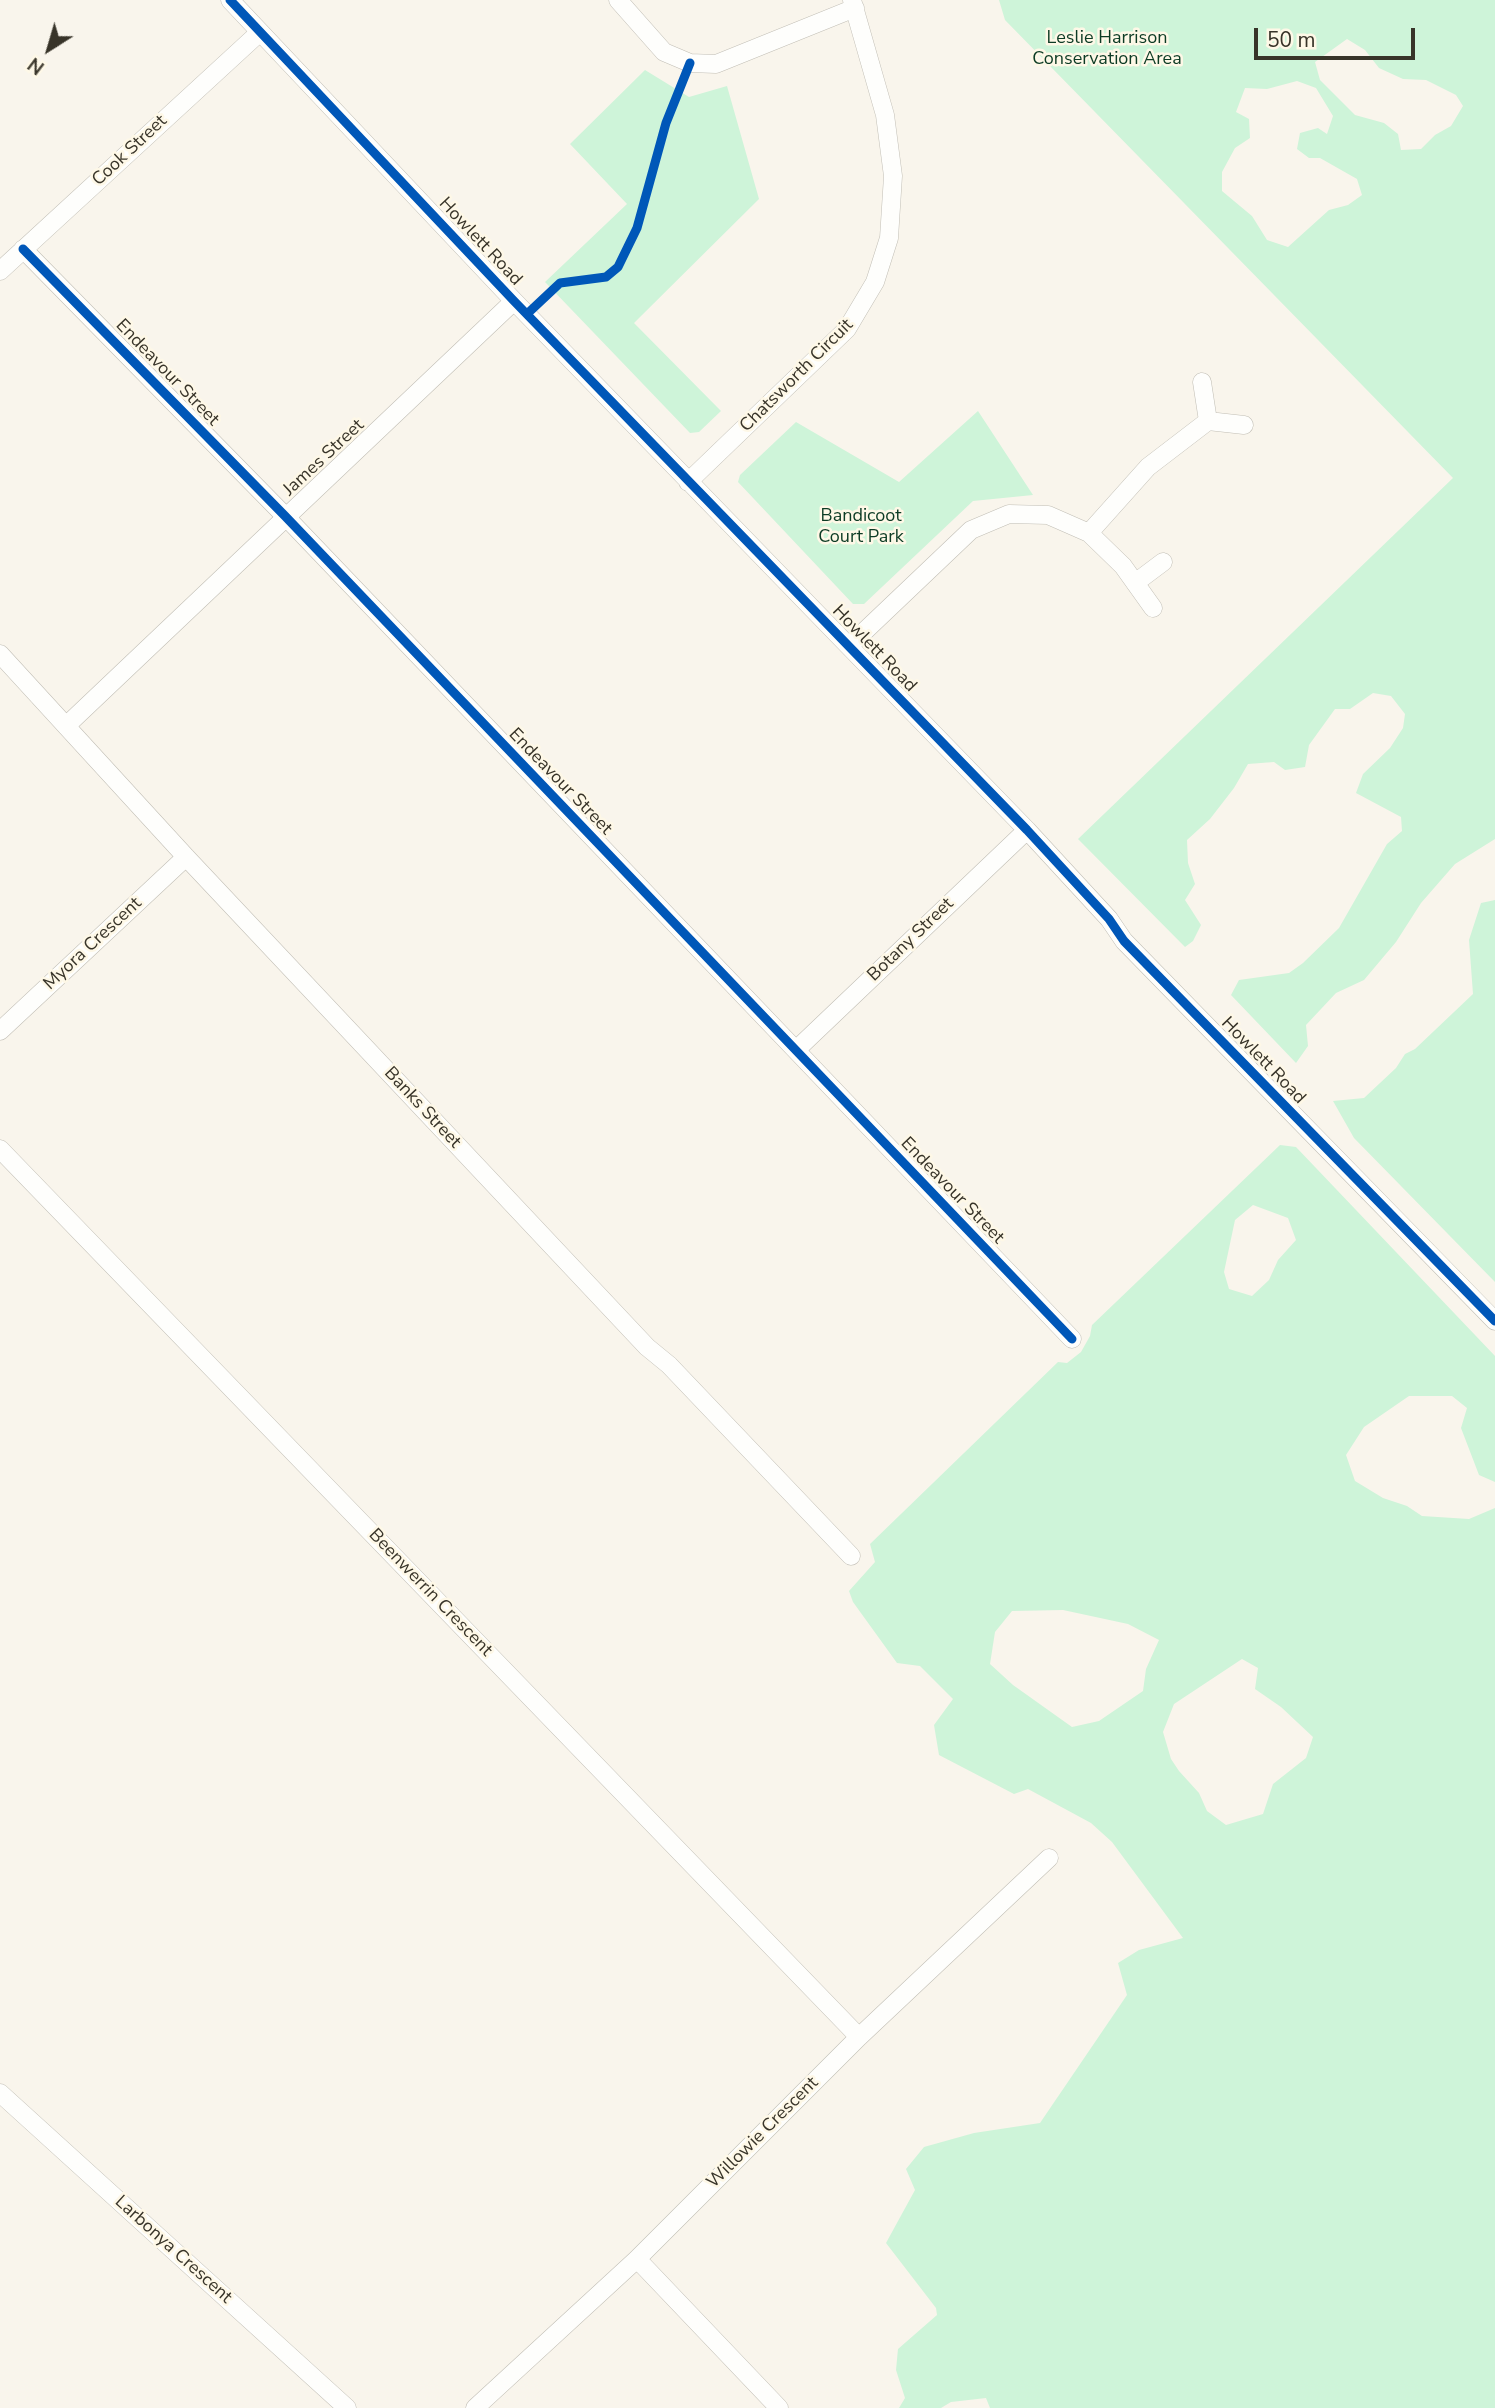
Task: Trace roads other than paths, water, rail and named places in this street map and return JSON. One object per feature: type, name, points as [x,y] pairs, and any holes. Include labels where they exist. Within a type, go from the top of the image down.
[{"type":"street","name":"Howlett Road","points":[[230,0],[514,301],[1027,830],[1109,919],[1124,941],[1495,1321]]},
{"type":"street","name":"Chatsworth Circuit","points":[[618,0],[664,52],[690,63],[716,64],[854,4],[885,115],[893,176],[890,238],[875,282],[847,329],[688,482]]},
{"type":"street","name":"Cook Street","points":[[0,271],[260,32]]},
{"type":"street","name":"Endeavour Street","points":[[23,249],[285,516],[1072,1339]]},
{"type":"street","name":"James Street","points":[[66,726],[514,301]]},
{"type":"street","points":[[1202,382],[1208,421]]},
{"type":"street","points":[[1089,533],[1148,467],[1208,421],[1244,425]]},
{"type":"street","points":[[849,646],[971,530],[1009,514],[1048,515],[1089,533],[1124,566],[1153,608]]},
{"type":"street","points":[[1135,583],[1163,562]]},
{"type":"street","name":"Banks Street","points":[[0,654],[186,857],[647,1347],[669,1365],[851,1556]]},
{"type":"street","name":"Botany Street","points":[[796,1050],[1027,830]]},
{"type":"street","name":"Myora Crescent","points":[[0,1031],[186,857]]},
{"type":"street","name":"Beenwerrin Crescent","points":[[0,1149],[859,2037]]},
{"type":"street","name":"Willowie Crescent","points":[[475,2408],[637,2259],[859,2037],[1049,1858]]},
{"type":"street","name":"Larbonya Crescent","points":[[0,2093],[347,2408]]},
{"type":"street","points":[[637,2259],[779,2408]]},
{"type":"park label","name":"Leslie Harrison Conservation Area","points":[[1107,49]]},
{"type":"park label","name":"Bandicoot Court Park","points":[[861,527]]}]
